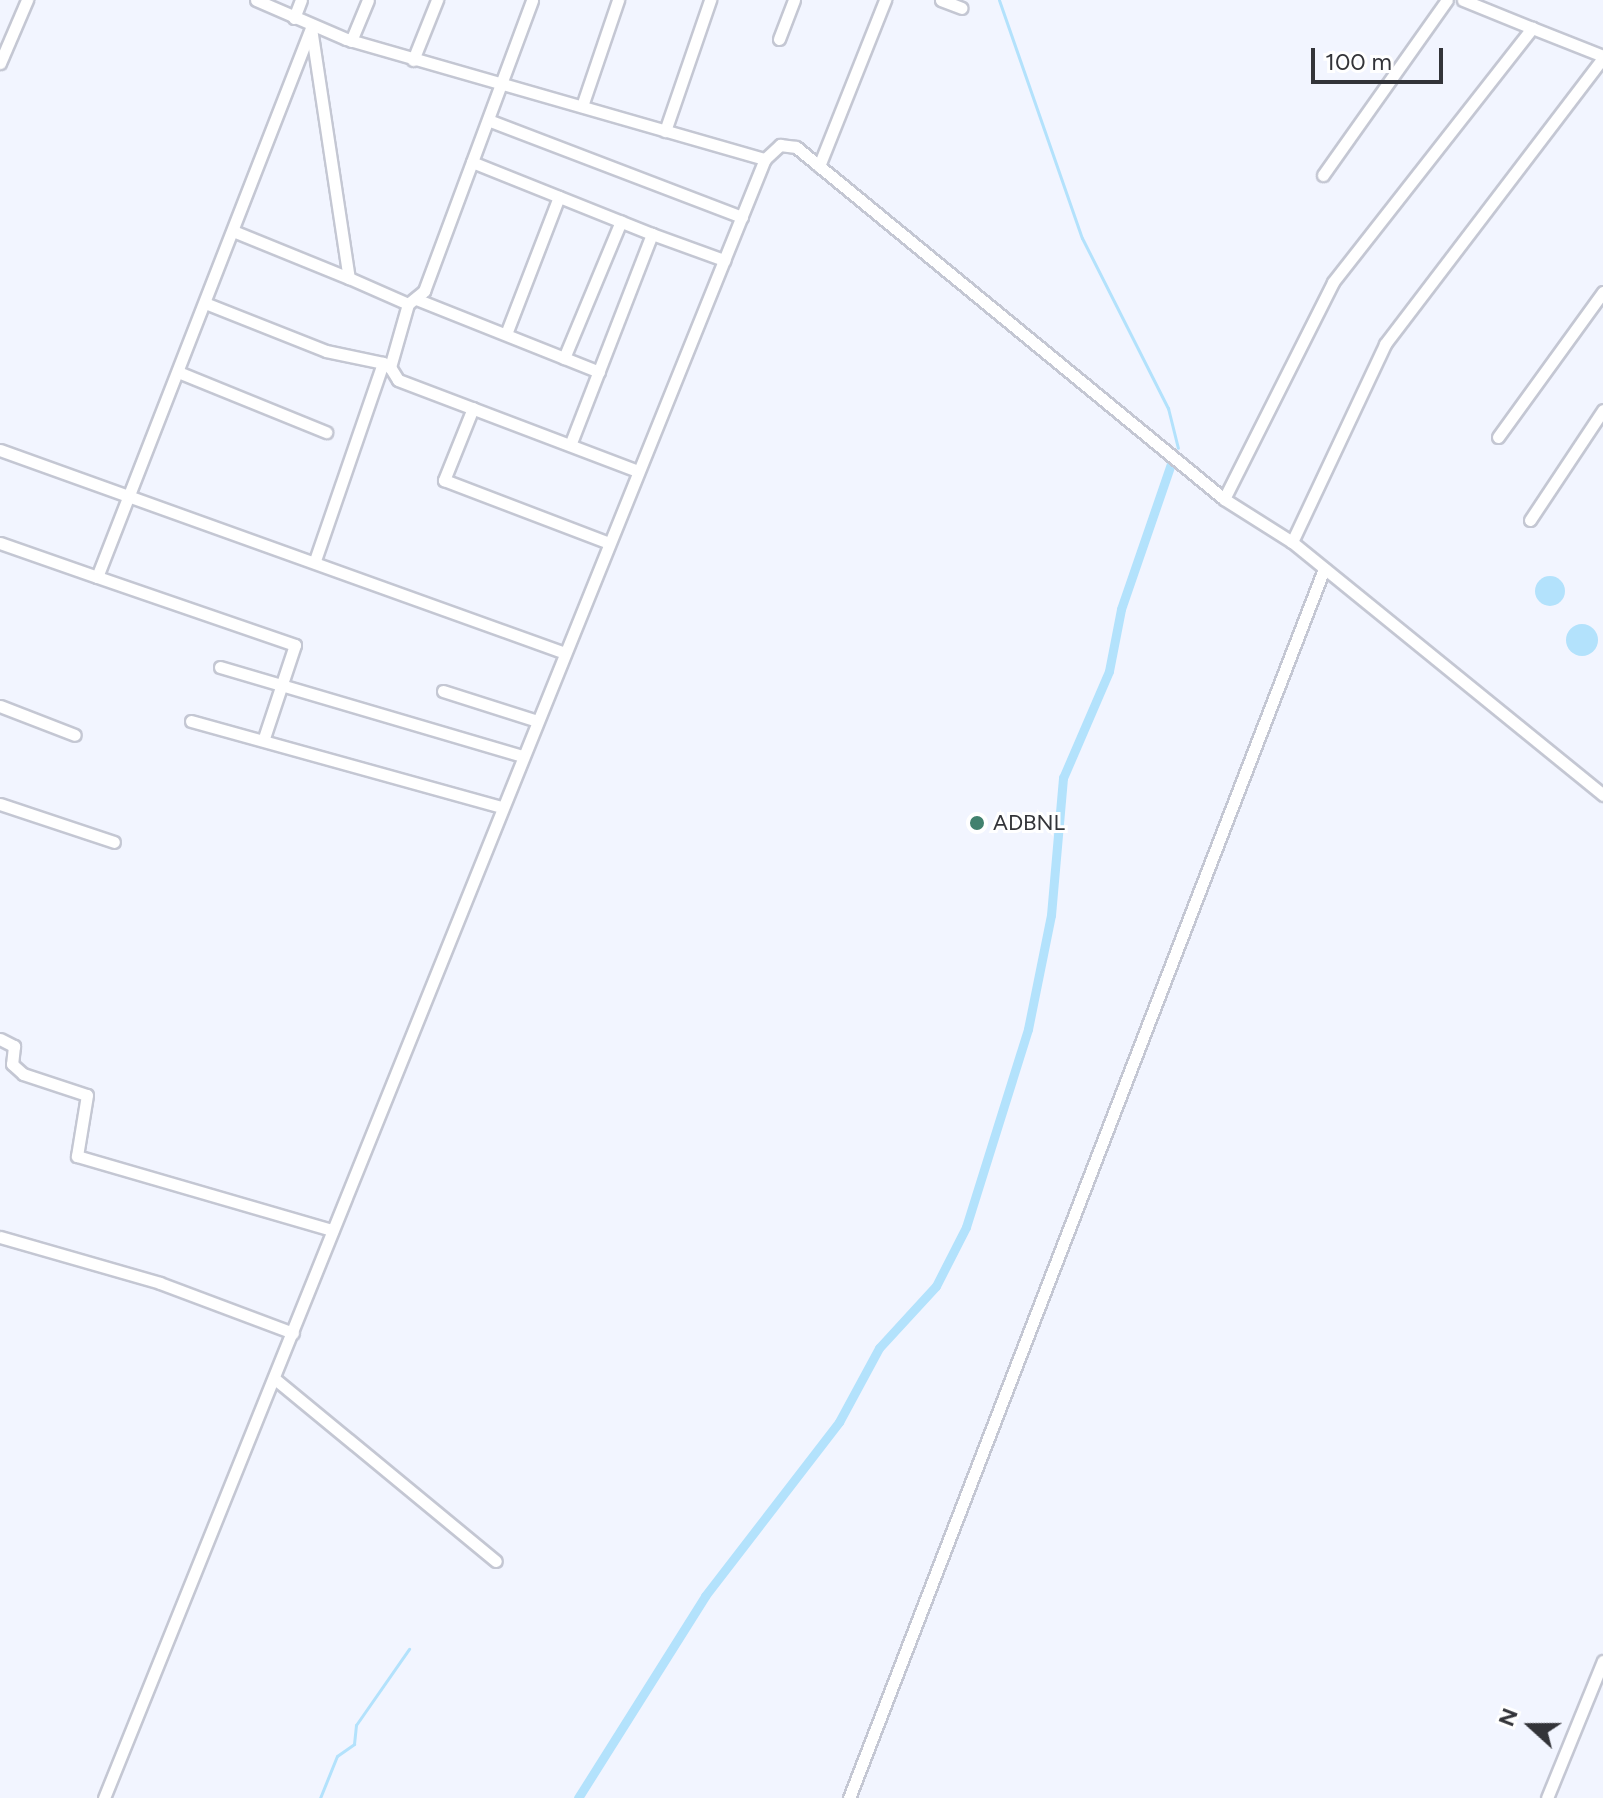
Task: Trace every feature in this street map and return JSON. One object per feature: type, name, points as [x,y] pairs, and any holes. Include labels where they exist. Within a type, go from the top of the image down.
[{"type":"street","points":[[0,63],[27,0]]},
{"type":"street","points":[[256,0],[311,28],[351,41],[765,159]]},
{"type":"street","points":[[294,18],[301,0]]},
{"type":"street","points":[[351,41],[368,0]]},
{"type":"street","points":[[413,60],[437,0]]},
{"type":"street","points":[[315,561],[386,365],[472,162],[532,0]]},
{"type":"street","points":[[582,106],[618,0]]},
{"type":"street","points":[[665,131],[710,0]]},
{"type":"street","points":[[779,39],[794,0]]},
{"type":"street","points":[[819,166],[885,0]]},
{"type":"street","points":[[941,0],[962,8]]},
{"type":"street","points":[[1323,175],[1447,0]]},
{"type":"street","points":[[1292,542],[1385,344],[1603,57],[1463,0]]},
{"type":"street","points":[[97,577],[311,28]]},
{"type":"street","points":[[311,28],[349,278]]},
{"type":"street","points":[[1224,499],[1333,282],[1532,28]]},
{"type":"street","points":[[488,120],[742,217]]},
{"type":"street","points":[[104,1798],[765,159],[780,145],[796,147],[1224,499],[1292,542],[1603,795]]},
{"type":"street","points":[[472,162],[724,260]]},
{"type":"street","points":[[506,334],[559,197]]},
{"type":"street","points":[[564,358],[621,221]]},
{"type":"street","points":[[233,231],[599,372]]},
{"type":"street","points":[[570,445],[652,234]]},
{"type":"street","points":[[1498,437],[1603,292]]},
{"type":"street","points":[[205,303],[326,351],[386,365],[398,380],[638,471]]},
{"type":"street","points":[[178,372],[326,432]]},
{"type":"street","points":[[473,408],[444,480],[609,543]]},
{"type":"street","points":[[1530,520],[1603,410]]},
{"type":"street","points":[[0,450],[565,653]]},
{"type":"street","points":[[0,543],[287,638],[294,655],[264,738]]},
{"type":"street","points":[[849,1798],[1324,569]]},
{"type":"street","points":[[220,667],[523,756]]},
{"type":"street","points":[[443,691],[537,721]]},
{"type":"street","points":[[0,706],[75,735]]},
{"type":"street","points":[[191,721],[264,738],[502,807]]},
{"type":"street","points":[[0,804],[114,842]]},
{"type":"street","points":[[0,1039],[14,1046],[12,1064],[23,1074],[87,1095],[77,1156],[332,1230]]},
{"type":"street","points":[[0,1237],[160,1283],[293,1333]]},
{"type":"street","points":[[275,1379],[496,1561]]},
{"type":"street","points":[[1547,1798],[1603,1661]]},
{"type":"water","points":[[1550,576],[1561,580],[1565,591],[1561,602],[1550,606],[1539,602],[1535,591],[1539,580]]},
{"type":"water","points":[[1582,624],[1593,629],[1598,640],[1593,651],[1582,656],[1571,651],[1566,640],[1571,629]]},
{"type":"waterway","points":[[999,0],[1082,238],[1168,408],[1178,448]]},
{"type":"waterway","points":[[578,1798],[705,1596],[839,1422],[879,1348],[936,1286],[966,1227],[1028,1029],[1051,915],[1063,778],[1109,671],[1121,609],[1171,464]]},
{"type":"waterway","points":[[320,1798],[337,1756],[354,1744],[356,1725],[409,1649]]},
{"type":"place","name":"ADBNL","points":[[977,823]]}]
